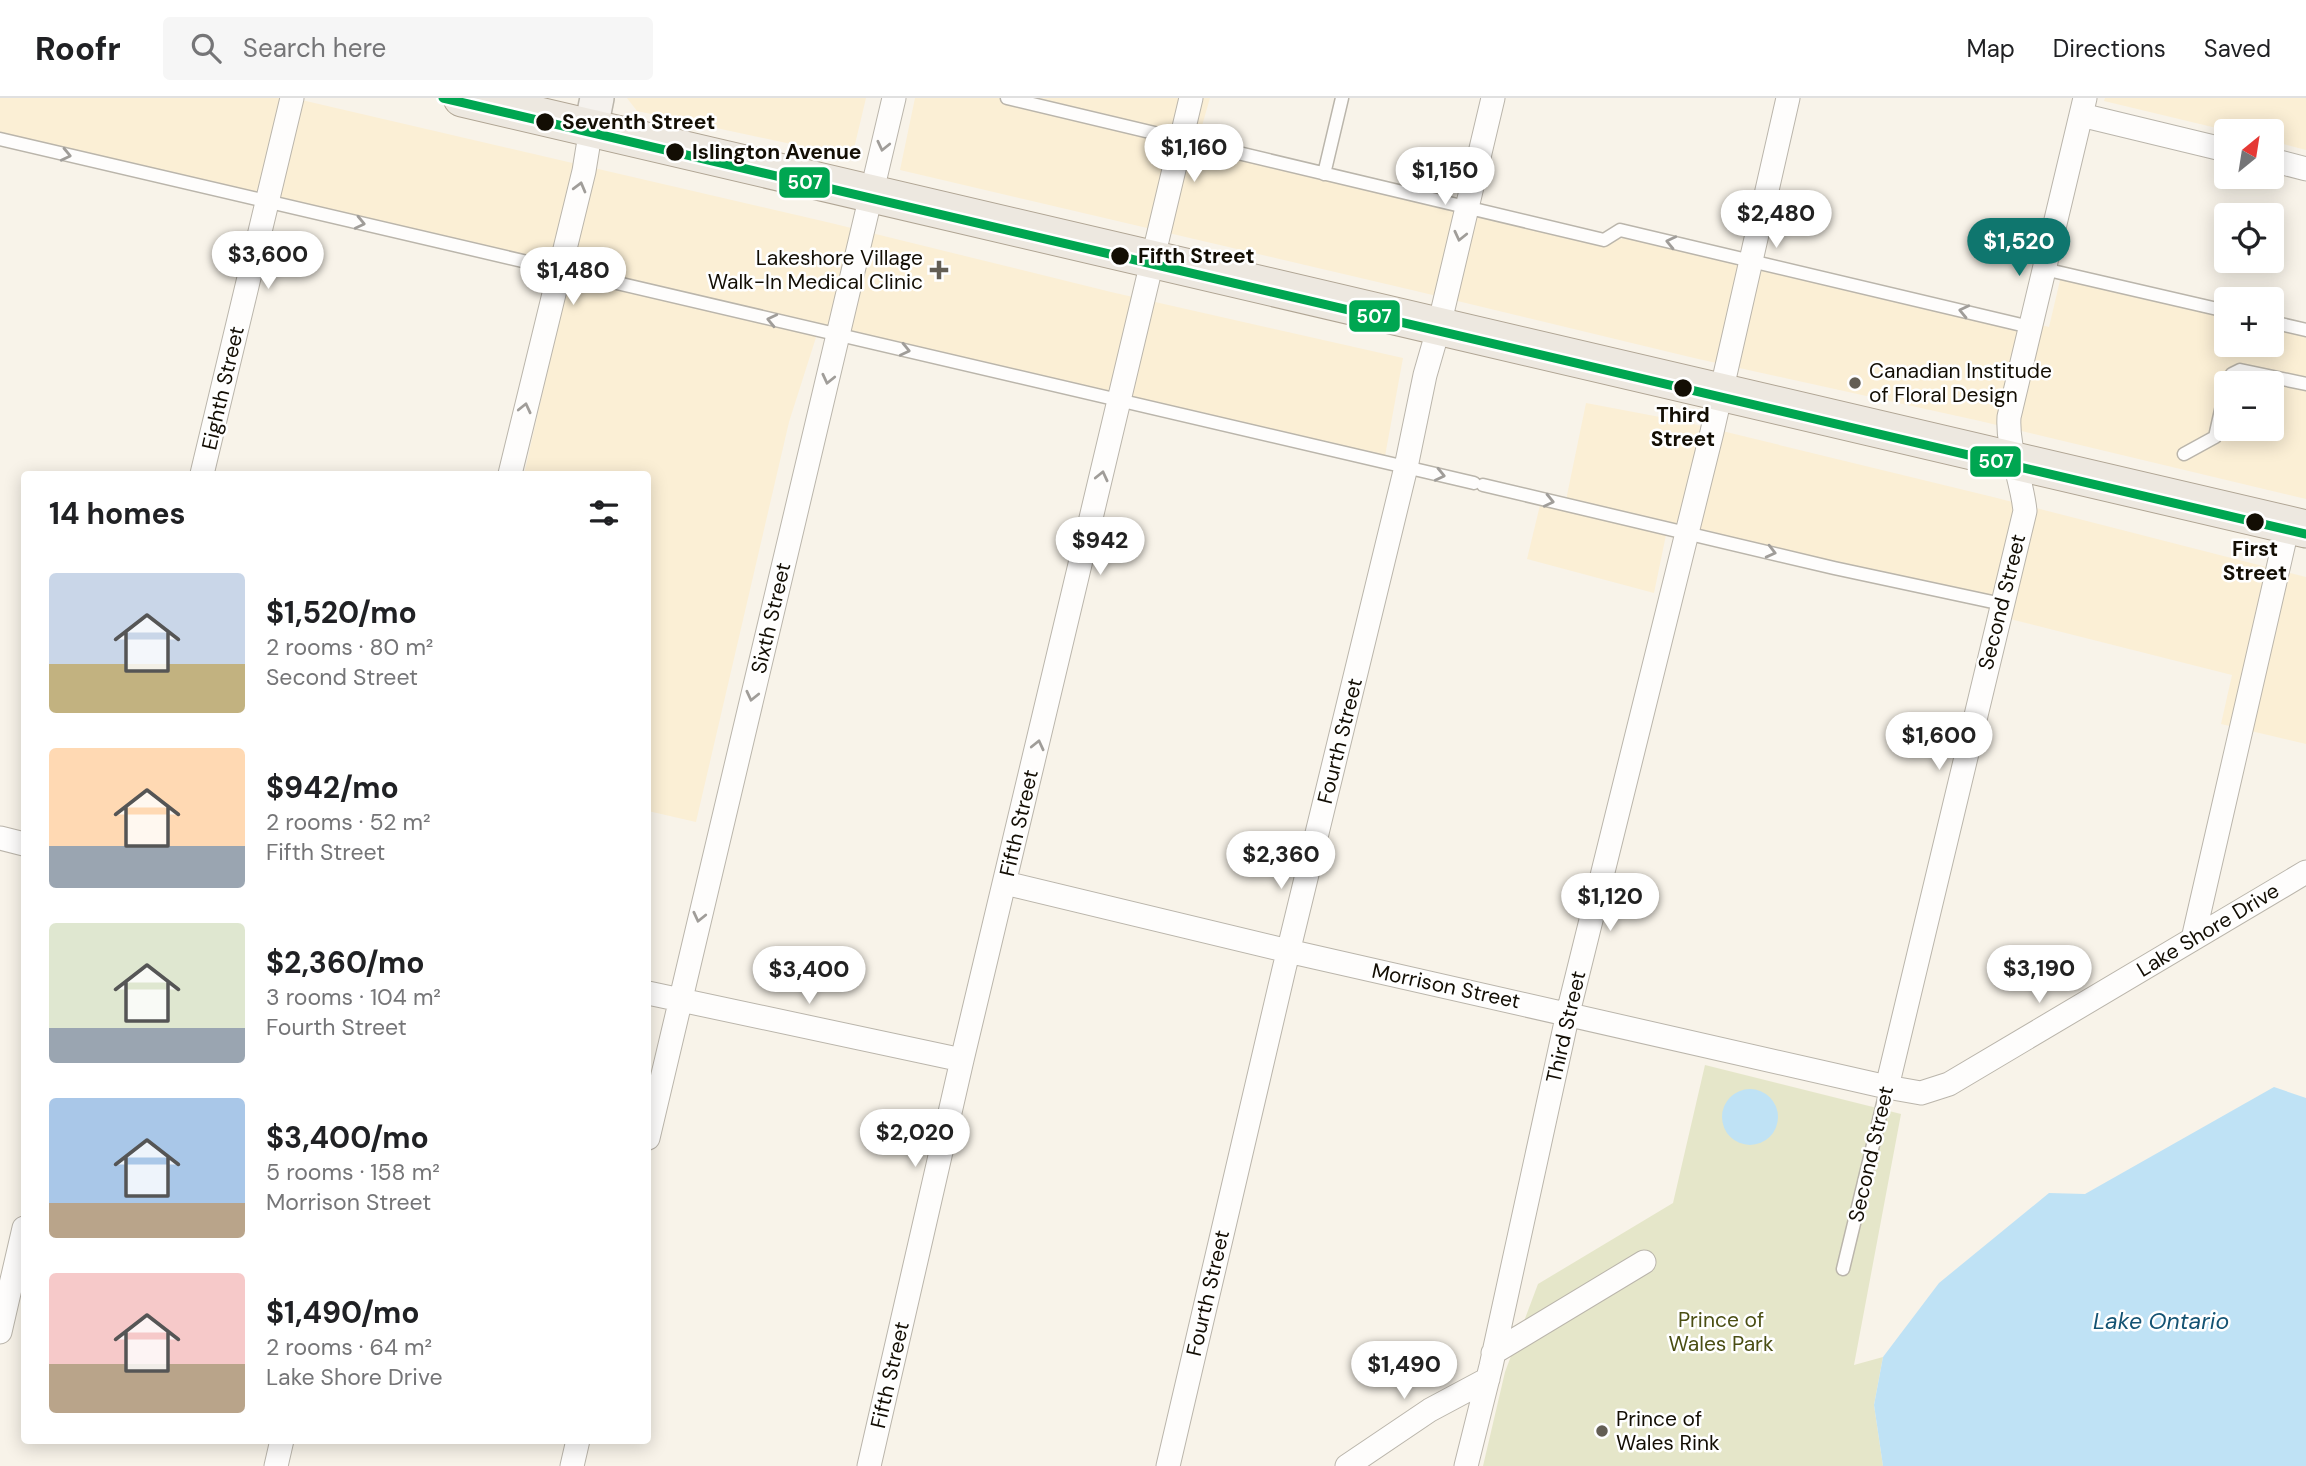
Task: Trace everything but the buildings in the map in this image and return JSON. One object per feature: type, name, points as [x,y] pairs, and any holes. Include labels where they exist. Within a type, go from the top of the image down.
[{"type":"main road","points":[[462,98],[594,113],[871,194],[2297,527]]},
{"type":"street","name":"Eighth Street","points":[[203,471],[292,98]]},
{"type":"street","name":"Sixth Street","points":[[651,1125],[894,98]]},
{"type":"street","name":"Fifth Street","points":[[869,1466],[962,1060],[1191,98]]},
{"type":"street","name":"Fourth Street","points":[[1168,1466],[1288,951],[1493,98]]},
{"type":"street","name":"Third Street","points":[[1466,1466],[1488,1379],[1568,1013],[1721,392],[1788,98]]},
{"type":"street","points":[[2083,107],[2214,146]]},
{"type":"street","name":"Second Street","points":[[1887,1087],[2025,510],[2008,426],[2009,417],[2083,107]]},
{"type":"street","points":[[511,471],[584,171],[594,113]]},
{"type":"street","points":[[2284,163],[2306,169]]},
{"type":"street","points":[[2193,939],[2297,527]]},
{"type":"street","points":[[0,838],[21,843]]},
{"type":"street","name":"Lake Shore Drive","points":[[1887,1087],[1921,1093],[1949,1084],[2306,872]]},
{"type":"street","name":"Morrison Street","points":[[1005,883],[1288,951],[1887,1087]]},
{"type":"street","points":[[651,994],[962,1060]]},
{"type":"street","points":[[0,1332],[21,1241]]},
{"type":"street","points":[[1493,1353],[1644,1262]]},
{"type":"street","points":[[1347,1466],[1430,1410],[1488,1379]]},
{"type":"street","points":[[276,1466],[281,1444]]},
{"type":"street","points":[[572,1466],[577,1444]]},
{"type":"lane","points":[[1007,98],[1044,103],[1181,140],[1604,240],[1620,230],[2030,327]]},
{"type":"lane","points":[[1324,174],[1342,98]]},
{"type":"lane","points":[[0,139],[1687,533],[2002,604]]},
{"type":"lane","points":[[2044,269],[2214,308]]},
{"type":"lane","points":[[2284,325],[2306,330]]},
{"type":"lane","points":[[2284,379],[2306,384]]},
{"type":"lane","points":[[2184,454],[2214,437]]},
{"type":"lane","name":"Second Street","points":[[1843,1269],[1887,1087]]},
{"type":"shaded area","points":[[0,98],[293,98],[831,223],[1111,292],[1403,358],[1383,467],[819,328],[789,422],[696,822],[651,812],[651,471],[525,471],[569,277],[0,136]]},
{"type":"shaded area","points":[[627,98],[866,98],[852,157],[637,111]]},
{"type":"shaded area","points":[[915,98],[1210,98],[1197,143],[1620,239],[1644,231],[2049,327],[2062,272],[2214,308],[2214,357],[2284,357],[2284,325],[2306,330],[2306,499],[1980,421],[1694,358],[900,170]]},
{"type":"shaded area","points":[[2105,98],[2306,98],[2306,150],[2284,144],[2284,119],[2214,119],[2214,127],[2104,101]]},
{"type":"shaded area","points":[[1586,403],[1681,421],[2306,577],[2306,744],[2221,724],[2232,675],[2014,620],[1978,605],[1706,530],[1667,530],[1654,593],[1527,559],[1541,501],[1565,505]]},
{"type":"green space","name":"Prince of Wales Park","points":[[1705,1065],[1901,1114],[1854,1365],[1883,1357],[1874,1405],[1883,1466],[1483,1466],[1505,1372],[1538,1284],[1673,1203]]},
{"type":"water","name":"Lake Ontario","points":[[2274,1087],[2306,1098],[2306,1466],[1883,1466],[1874,1405],[1883,1357],[1939,1283],[2049,1193],[2085,1194]]},
{"type":"water","points":[[1750,1089],[1765,1094],[1773,1102],[1778,1117],[1773,1132],[1765,1140],[1750,1145],[1735,1140],[1727,1132],[1722,1117],[1727,1102],[1735,1094]]},
{"type":"transit line","name":"507","points":[[443,98],[2306,534]]},
{"type":"place","name":"Seventh Street","points":[[545,122]]},
{"type":"place","name":"Islington Avenue","points":[[675,152]]},
{"type":"place","name":"Fifth Street","points":[[1120,256]]},
{"type":"place","name":"Lakeshore Village Walk-In Medical Clinic","points":[[939,270]]},
{"type":"place","name":"Canadian Institude of Floral Design","points":[[1855,383]]},
{"type":"place","name":"Third Street","points":[[1683,388]]},
{"type":"place","name":"First Street","points":[[2255,522]]},
{"type":"place","name":"Prince of Wales Rink","points":[[1602,1431]]}]
